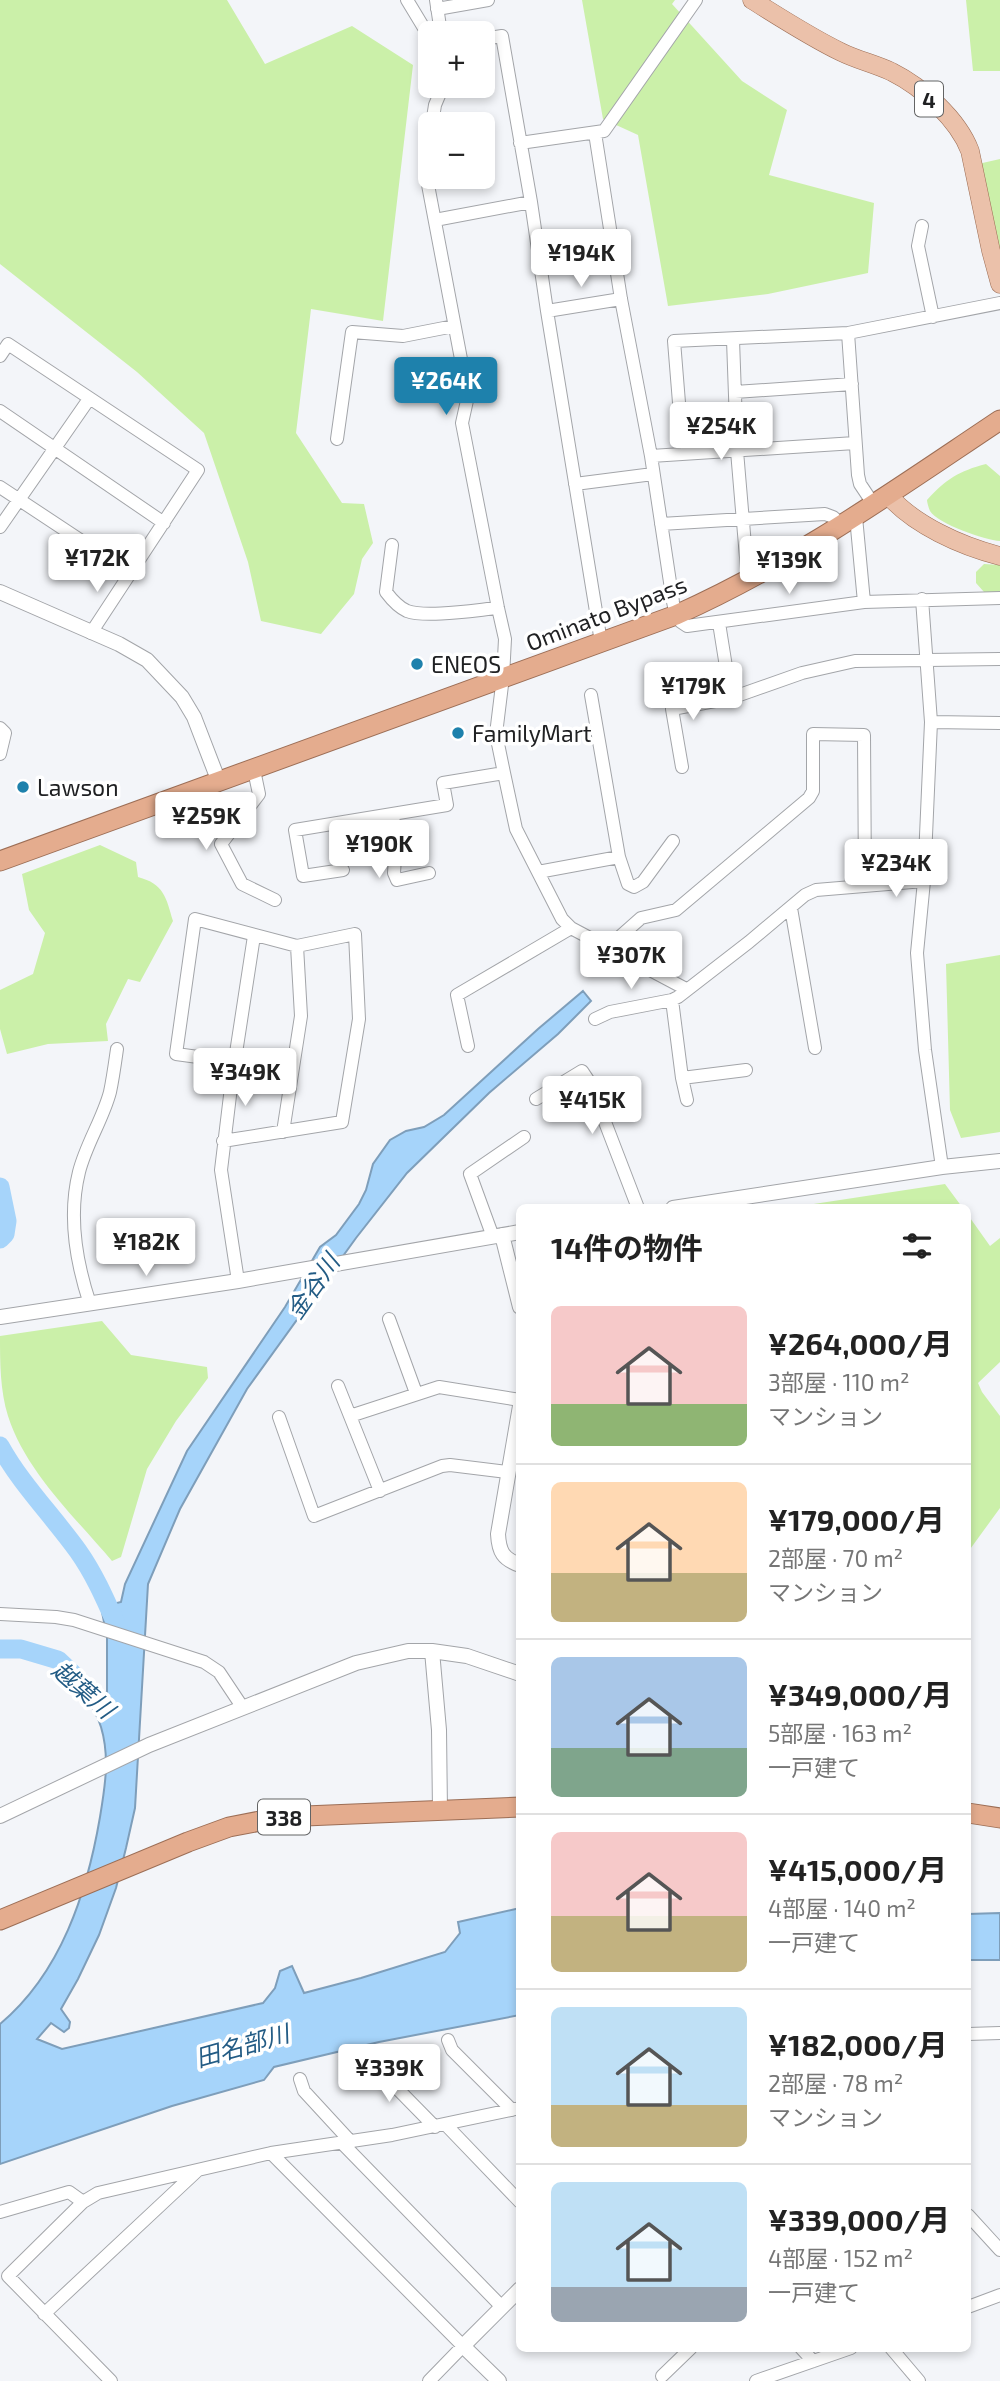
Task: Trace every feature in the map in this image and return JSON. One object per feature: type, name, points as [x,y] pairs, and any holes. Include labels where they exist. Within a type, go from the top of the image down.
[{"type":"highway","name":"Ominato Bypass","points":[[0,861],[677,615],[748,581],[849,522],[1000,420]]},
{"type":"highway","name":"338","points":[[0,1920],[229,1828],[281,1817],[516,1807]]},
{"type":"highway","points":[[971,1813],[1000,1818]]},
{"type":"main road","name":"4","points":[[752,0],[841,52],[891,71],[912,84],[956,126],[970,151],[1000,284]]},
{"type":"main road","points":[[881,500],[977,550],[1000,556]]},
{"type":"street","points":[[407,0],[420,21]]},
{"type":"street","points":[[436,4],[488,0]]},
{"type":"street","points":[[520,143],[604,131],[696,0]]},
{"type":"street","points":[[495,37],[502,36],[601,642]]},
{"type":"street","points":[[595,133],[621,299],[651,456],[660,524],[677,615],[681,622],[687,626],[719,623],[864,602],[1000,598]]},
{"type":"street","points":[[429,189],[467,396],[462,423],[505,639],[496,734],[516,829],[562,919],[571,928],[686,989]]},
{"type":"street","points":[[435,220],[531,202]]},
{"type":"street","points":[[922,226],[918,246],[933,317]]},
{"type":"street","points":[[547,311],[621,299]]},
{"type":"street","points":[[736,413],[680,415],[674,341],[848,333],[1000,303]]},
{"type":"street","points":[[337,439],[352,332],[403,336],[454,326]]},
{"type":"street","points":[[848,333],[858,475],[860,484],[881,500]]},
{"type":"street","points":[[733,340],[737,451],[748,581]]},
{"type":"street","points":[[0,356],[8,344],[198,470],[91,633]]},
{"type":"street","points":[[735,392],[852,384]]},
{"type":"street","points":[[0,527],[89,399]]},
{"type":"street","points":[[0,411],[164,523]]},
{"type":"street","points":[[651,456],[855,443]]},
{"type":"street","points":[[575,484],[653,474]]},
{"type":"street","points":[[0,487],[130,573]]},
{"type":"street","points":[[660,524],[825,514],[849,522],[864,602]]},
{"type":"street","points":[[392,545],[386,592],[398,605],[410,612],[447,613],[498,608]]},
{"type":"street","points":[[0,592],[119,644],[146,660],[182,697],[194,717],[219,782]]},
{"type":"street","points":[[922,599],[931,722],[924,881],[917,953],[925,1050],[942,1167]]},
{"type":"street","points":[[719,623],[732,698]]},
{"type":"street","points":[[682,766],[672,709],[732,698],[802,673],[855,661],[1000,659]]},
{"type":"street","points":[[591,695],[619,857],[628,884],[634,887],[643,882],[673,841]]},
{"type":"street","points":[[931,722],[1000,723]]},
{"type":"street","points":[[0,727],[5,733],[0,754]]},
{"type":"street","points":[[606,948],[641,918],[676,910],[809,798],[813,791],[813,734],[864,735],[865,885]]},
{"type":"street","points":[[254,770],[259,794],[221,844],[242,884],[275,900]]},
{"type":"street","points":[[343,870],[303,876],[295,830],[447,805],[443,783],[504,773]]},
{"type":"street","points":[[393,815],[396,842],[394,873],[397,880],[429,873]]},
{"type":"street","points":[[538,872],[619,857]]},
{"type":"street","points":[[595,1019],[610,1012],[672,1000],[816,890],[924,881]]},
{"type":"street","points":[[791,908],[815,1048]]},
{"type":"street","points":[[223,1141],[342,1122],[359,1019],[355,934],[297,946],[195,919],[176,1054],[235,1062]]},
{"type":"street","points":[[468,1046],[457,995],[571,928]]},
{"type":"street","points":[[238,1282],[221,1170],[254,936]]},
{"type":"street","points":[[283,1132],[301,1016],[297,946]]},
{"type":"street","points":[[672,1000],[687,1100]]},
{"type":"street","points":[[90,1304],[80,1272],[74,1227],[74,1199],[79,1172],[110,1093],[117,1049]]},
{"type":"street","points":[[682,1078],[746,1070]]},
{"type":"street","points":[[536,1099],[582,1071],[590,1083],[636,1204]]},
{"type":"street","points":[[516,1294],[498,1236],[470,1174],[524,1137]]},
{"type":"street","points":[[723,1204],[760,1201],[942,1167],[1000,1161]]},
{"type":"street","points":[[0,1317],[238,1282],[516,1233]]},
{"type":"street","points":[[389,1319],[416,1393]]},
{"type":"street","points":[[338,1386],[380,1491]]},
{"type":"street","points":[[350,1416],[439,1387],[516,1399]]},
{"type":"street","points":[[279,1417],[314,1516],[450,1465],[507,1472]]},
{"type":"street","points":[[516,1426],[499,1520],[498,1546],[502,1555],[516,1564]]},
{"type":"street","points":[[0,1614],[56,1617],[204,1662],[219,1672],[243,1709]]},
{"type":"street","points":[[432,1651],[440,1742],[440,1811]]},
{"type":"street","points":[[0,1816],[149,1745],[356,1663],[398,1653],[432,1651],[467,1656],[516,1673]]},
{"type":"street","points":[[971,2034],[1000,2033]]},
{"type":"street","points":[[448,2039],[452,2050],[516,2109]]},
{"type":"street","points":[[376,2060],[380,2071],[516,2198]]},
{"type":"street","points":[[300,2079],[304,2091],[346,2142],[502,2307]]},
{"type":"street","points":[[111,2381],[4,2280],[83,2202],[98,2193],[271,2154],[440,2126],[516,2109]]},
{"type":"street","points":[[271,2154],[499,2381]]},
{"type":"street","points":[[44,2315],[198,2170]]},
{"type":"street","points":[[0,2212],[69,2192],[83,2202]]},
{"type":"street","points":[[971,2218],[1000,2250]]},
{"type":"street","points":[[429,2381],[516,2293]]},
{"type":"street","points":[[971,2307],[1000,2295]]},
{"type":"street","points":[[662,2376],[687,2352]]},
{"type":"street","points":[[805,2352],[813,2361]]},
{"type":"street","points":[[756,2381],[839,2352]]},
{"type":"street","points":[[894,2352],[919,2381]]},
{"type":"green space","points":[[0,0],[227,0],[265,64],[352,26],[413,65],[383,321],[311,309],[296,433],[342,503],[364,504],[373,543],[362,559],[354,594],[321,634],[261,621],[248,562],[204,433],[137,372],[0,264]]},
{"type":"green space","points":[[582,0],[675,0],[672,4],[742,81],[787,110],[769,175],[874,203],[868,273],[768,294],[668,306],[638,135],[603,119]]},
{"type":"green space","points":[[966,0],[1000,0],[1000,71],[973,71]]},
{"type":"green space","points":[[1000,159],[1000,250],[997,251],[978,164]]},
{"type":"green space","points":[[986,464],[1000,476],[1000,541],[973,534],[942,521],[930,511],[927,501],[954,477]]},
{"type":"green space","points":[[984,564],[1000,565],[1000,592],[984,592],[976,583],[976,572]]},
{"type":"green space","points":[[100,845],[136,862],[138,877],[153,883],[163,893],[173,921],[140,982],[128,979],[106,1024],[108,1041],[48,1044],[7,1054],[0,1029],[0,990],[33,974],[45,933],[29,910],[22,874]]},
{"type":"green space","points":[[1000,955],[1000,1132],[961,1138],[950,1110],[946,964]]},
{"type":"green space","points":[[945,1184],[960,1204],[814,1204]]},
{"type":"green space","points":[[971,1219],[990,1246],[1000,1238],[1000,1362],[978,1383],[1000,1416],[1000,1508],[971,1548]]},
{"type":"green space","points":[[102,1321],[131,1355],[207,1367],[208,1378],[176,1421],[147,1469],[121,1557],[112,1561],[39,1475],[16,1437],[3,1397],[0,1366],[0,1336]]},
{"type":"water","name":"田名部川","points":[[583,991],[591,1001],[558,1034],[489,1093],[407,1173],[356,1238],[247,1389],[180,1509],[148,1584],[135,1808],[116,1888],[99,1935],[61,2009],[70,2022],[69,2028],[64,2032],[51,2023],[37,2039],[62,2049],[263,2003],[275,1988],[280,1971],[292,1966],[304,1993],[361,1978],[445,1952],[460,1933],[458,1922],[516,1909],[516,2016],[379,2042],[274,2067],[264,2080],[172,2106],[0,2164],[0,2024],[40,1981],[68,1930],[87,1874],[105,1783],[104,1738],[98,1718],[59,1666],[58,1660],[69,1663],[98,1695],[107,1692],[107,1637],[101,1607],[121,1602],[125,1584],[187,1451],[285,1307],[320,1247],[336,1235],[359,1204],[373,1164],[390,1140],[406,1131],[424,1127],[444,1115]]},
{"type":"water","points":[[1000,1913],[1000,1960],[971,1960],[971,1914]]},
{"type":"waterway","name":"金谷川","points":[[0,1187],[7,1221],[5,1234],[0,1239]]},
{"type":"waterway","name":"金谷川","points":[[0,1446],[17,1473],[84,1560],[118,1628]]},
{"type":"waterway","name":"越葉川","points":[[0,1649],[21,1649],[58,1660],[77,1678]]},
{"type":"place","name":"ENEOS","points":[[417,664]]},
{"type":"place","name":"FamilyMart","points":[[458,733]]},
{"type":"place","name":"Lawson","points":[[23,787]]}]
